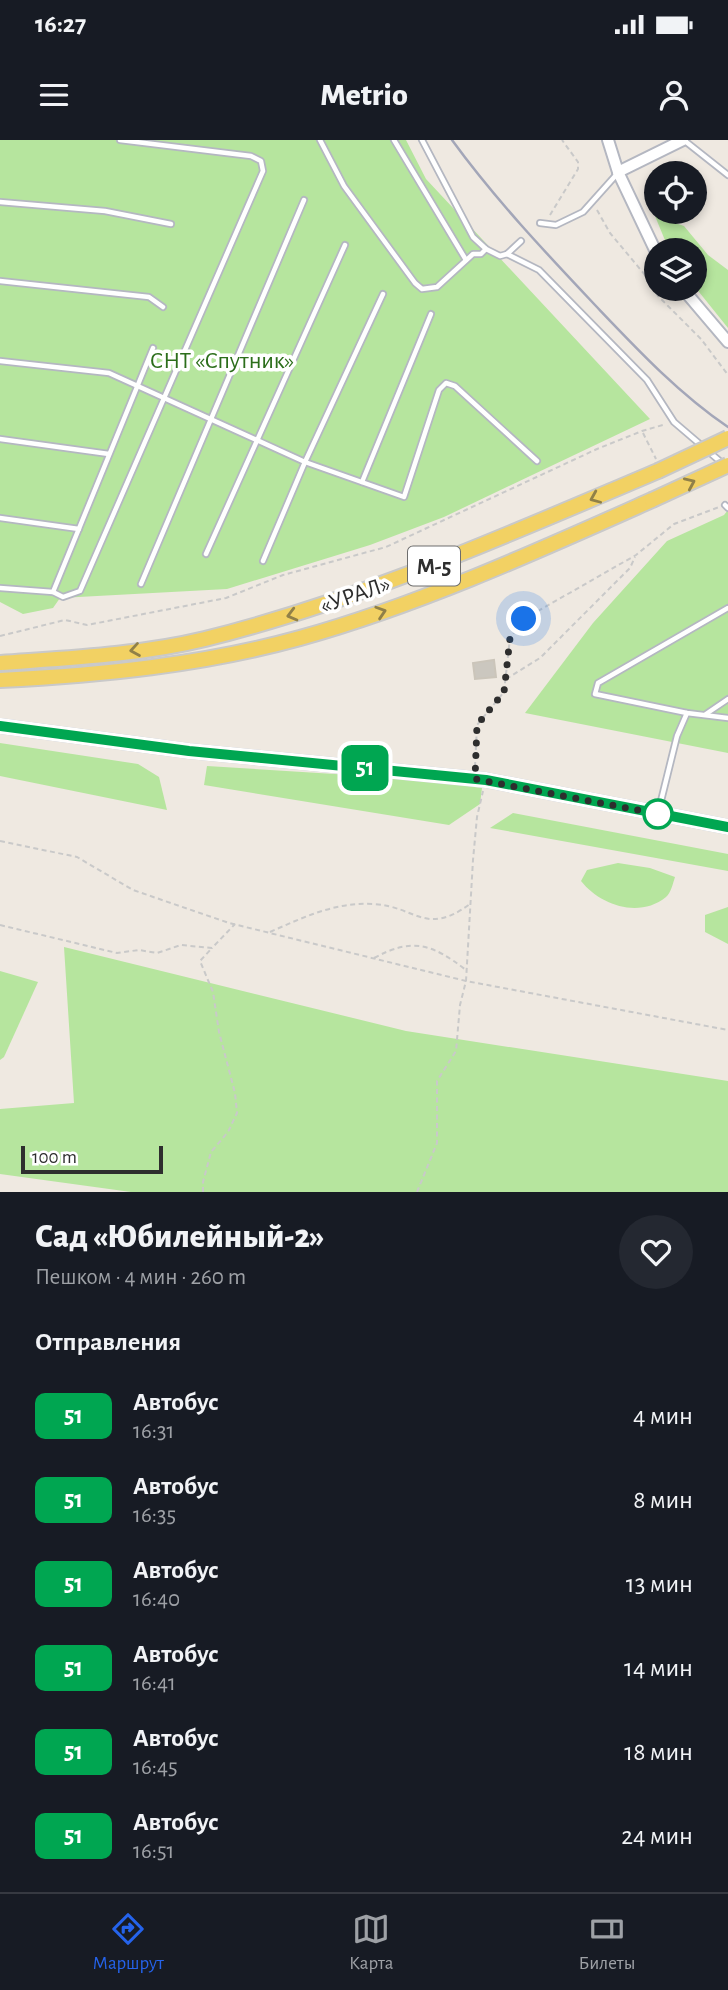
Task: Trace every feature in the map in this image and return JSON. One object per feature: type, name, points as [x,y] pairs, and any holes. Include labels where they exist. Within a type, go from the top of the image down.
[{"type":"main road","name":"«УРАЛ»","points":[[0,663],[97,656],[203,639],[311,610],[426,569],[657,466],[728,438]]},
{"type":"main road","name":"«УРАЛ»","points":[[0,680],[92,675],[196,660],[300,638],[407,603],[728,467]]},
{"type":"main road","points":[[0,726],[189,751],[480,780],[728,827]]},
{"type":"street","points":[[608,140],[618,172],[649,238]]},
{"type":"street","points":[[618,172],[684,140]]},
{"type":"street","points":[[693,301],[728,342]]},
{"type":"lane","points":[[0,588],[53,592],[63,597],[80,592],[263,171],[261,161],[251,156],[120,140]]},
{"type":"lane","points":[[320,140],[344,186],[422,289],[430,290],[473,254],[481,254],[486,249]]},
{"type":"lane","points":[[394,140],[466,260]]},
{"type":"lane","points":[[422,140],[473,237],[486,249],[500,256],[507,254],[521,241]]},
{"type":"lane","points":[[684,140],[728,175]]},
{"type":"lane","points":[[543,223],[556,225],[583,212],[618,172]]},
{"type":"lane","points":[[141,584],[304,200]]},
{"type":"lane","points":[[0,202],[105,211],[171,224]]},
{"type":"lane","points":[[206,554],[345,245]]},
{"type":"lane","points":[[507,254],[538,270],[647,380],[674,422],[728,467]]},
{"type":"lane","points":[[0,281],[149,297],[163,307]]},
{"type":"lane","points":[[263,561],[305,462],[383,294]]},
{"type":"lane","points":[[362,482],[431,314]]},
{"type":"lane","points":[[53,592],[153,348]]},
{"type":"lane","points":[[0,361],[109,373],[305,462],[404,497],[439,390],[446,383],[456,386],[537,461]]},
{"type":"lane","points":[[0,439],[109,454]]},
{"type":"lane","points":[[0,518],[79,529]]},
{"type":"lane","points":[[728,608],[598,683],[595,694],[687,713],[728,718]]},
{"type":"lane","points":[[706,714],[728,699]]},
{"type":"lane","points":[[658,814],[677,736],[687,713]]},
{"type":"path","points":[[543,223],[578,169],[578,162],[562,140]]},
{"type":"path","points":[[592,203],[610,233],[645,275],[658,296],[701,339],[728,375]]},
{"type":"path","points":[[0,636],[65,620],[87,625],[226,598],[284,575],[386,547],[642,431],[674,422]]},
{"type":"path","points":[[642,431],[657,466]]},
{"type":"path","points":[[417,1192],[437,1143],[437,1081],[456,1051],[460,1005],[466,981],[480,780],[477,725],[504,692],[510,638],[524,619],[636,555],[674,524],[727,506]]},
{"type":"path","points":[[505,680],[540,658],[630,568],[636,555]]},
{"type":"path","points":[[0,841],[77,857],[133,890],[269,933],[466,981],[728,1030]]},
{"type":"path","points":[[269,933],[329,907],[376,904],[430,920],[455,915],[470,903]]},
{"type":"path","points":[[203,1192],[211,1152],[228,1132],[237,1113],[213,992],[200,961],[235,924]]},
{"type":"path","points":[[0,925],[117,953],[139,950],[157,953],[181,945],[212,948]]},
{"type":"path","points":[[373,958],[388,950],[416,944],[442,951],[467,970]]},
{"type":"green space","name":"СНТ «Спутник»","points":[[0,140],[406,140],[426,179],[650,419],[444,517],[370,545],[227,589],[60,598],[53,608],[23,614],[0,602]]},
{"type":"green space","points":[[658,224],[684,226],[694,238],[664,238]]},
{"type":"green space","points":[[707,254],[728,270],[728,328],[706,301]]},
{"type":"green space","points":[[728,510],[728,753],[525,713],[593,623],[667,541],[724,515]]},
{"type":"green space","points":[[0,743],[138,764],[159,777],[167,810],[0,776]]},
{"type":"green space","points":[[207,766],[415,779],[482,788],[480,804],[449,825],[204,785]]},
{"type":"green space","points":[[513,813],[728,854],[728,871],[490,828]]},
{"type":"green space","points":[[618,863],[650,868],[675,877],[669,893],[655,904],[632,908],[598,897],[581,881],[587,870]]},
{"type":"green space","points":[[728,907],[728,944],[705,932],[705,915]]},
{"type":"green space","points":[[64,947],[406,1031],[728,1081],[728,1192],[131,1192],[0,1174],[0,1109],[74,1103]]},
{"type":"green space","points":[[0,971],[38,982],[4,1057],[0,1060]]},
{"type":"building","points":[[494,660],[496,677],[475,679],[473,663]]},
{"type":"railway","points":[[452,140],[521,225],[610,321],[675,385],[728,427]]},
{"type":"bus line","name":"51","points":[[0,726],[189,751],[486,780],[728,827]]},
{"type":"route","points":[[524,619],[510,638],[504,692],[477,725],[474,747],[475,779],[658,814]]}]
